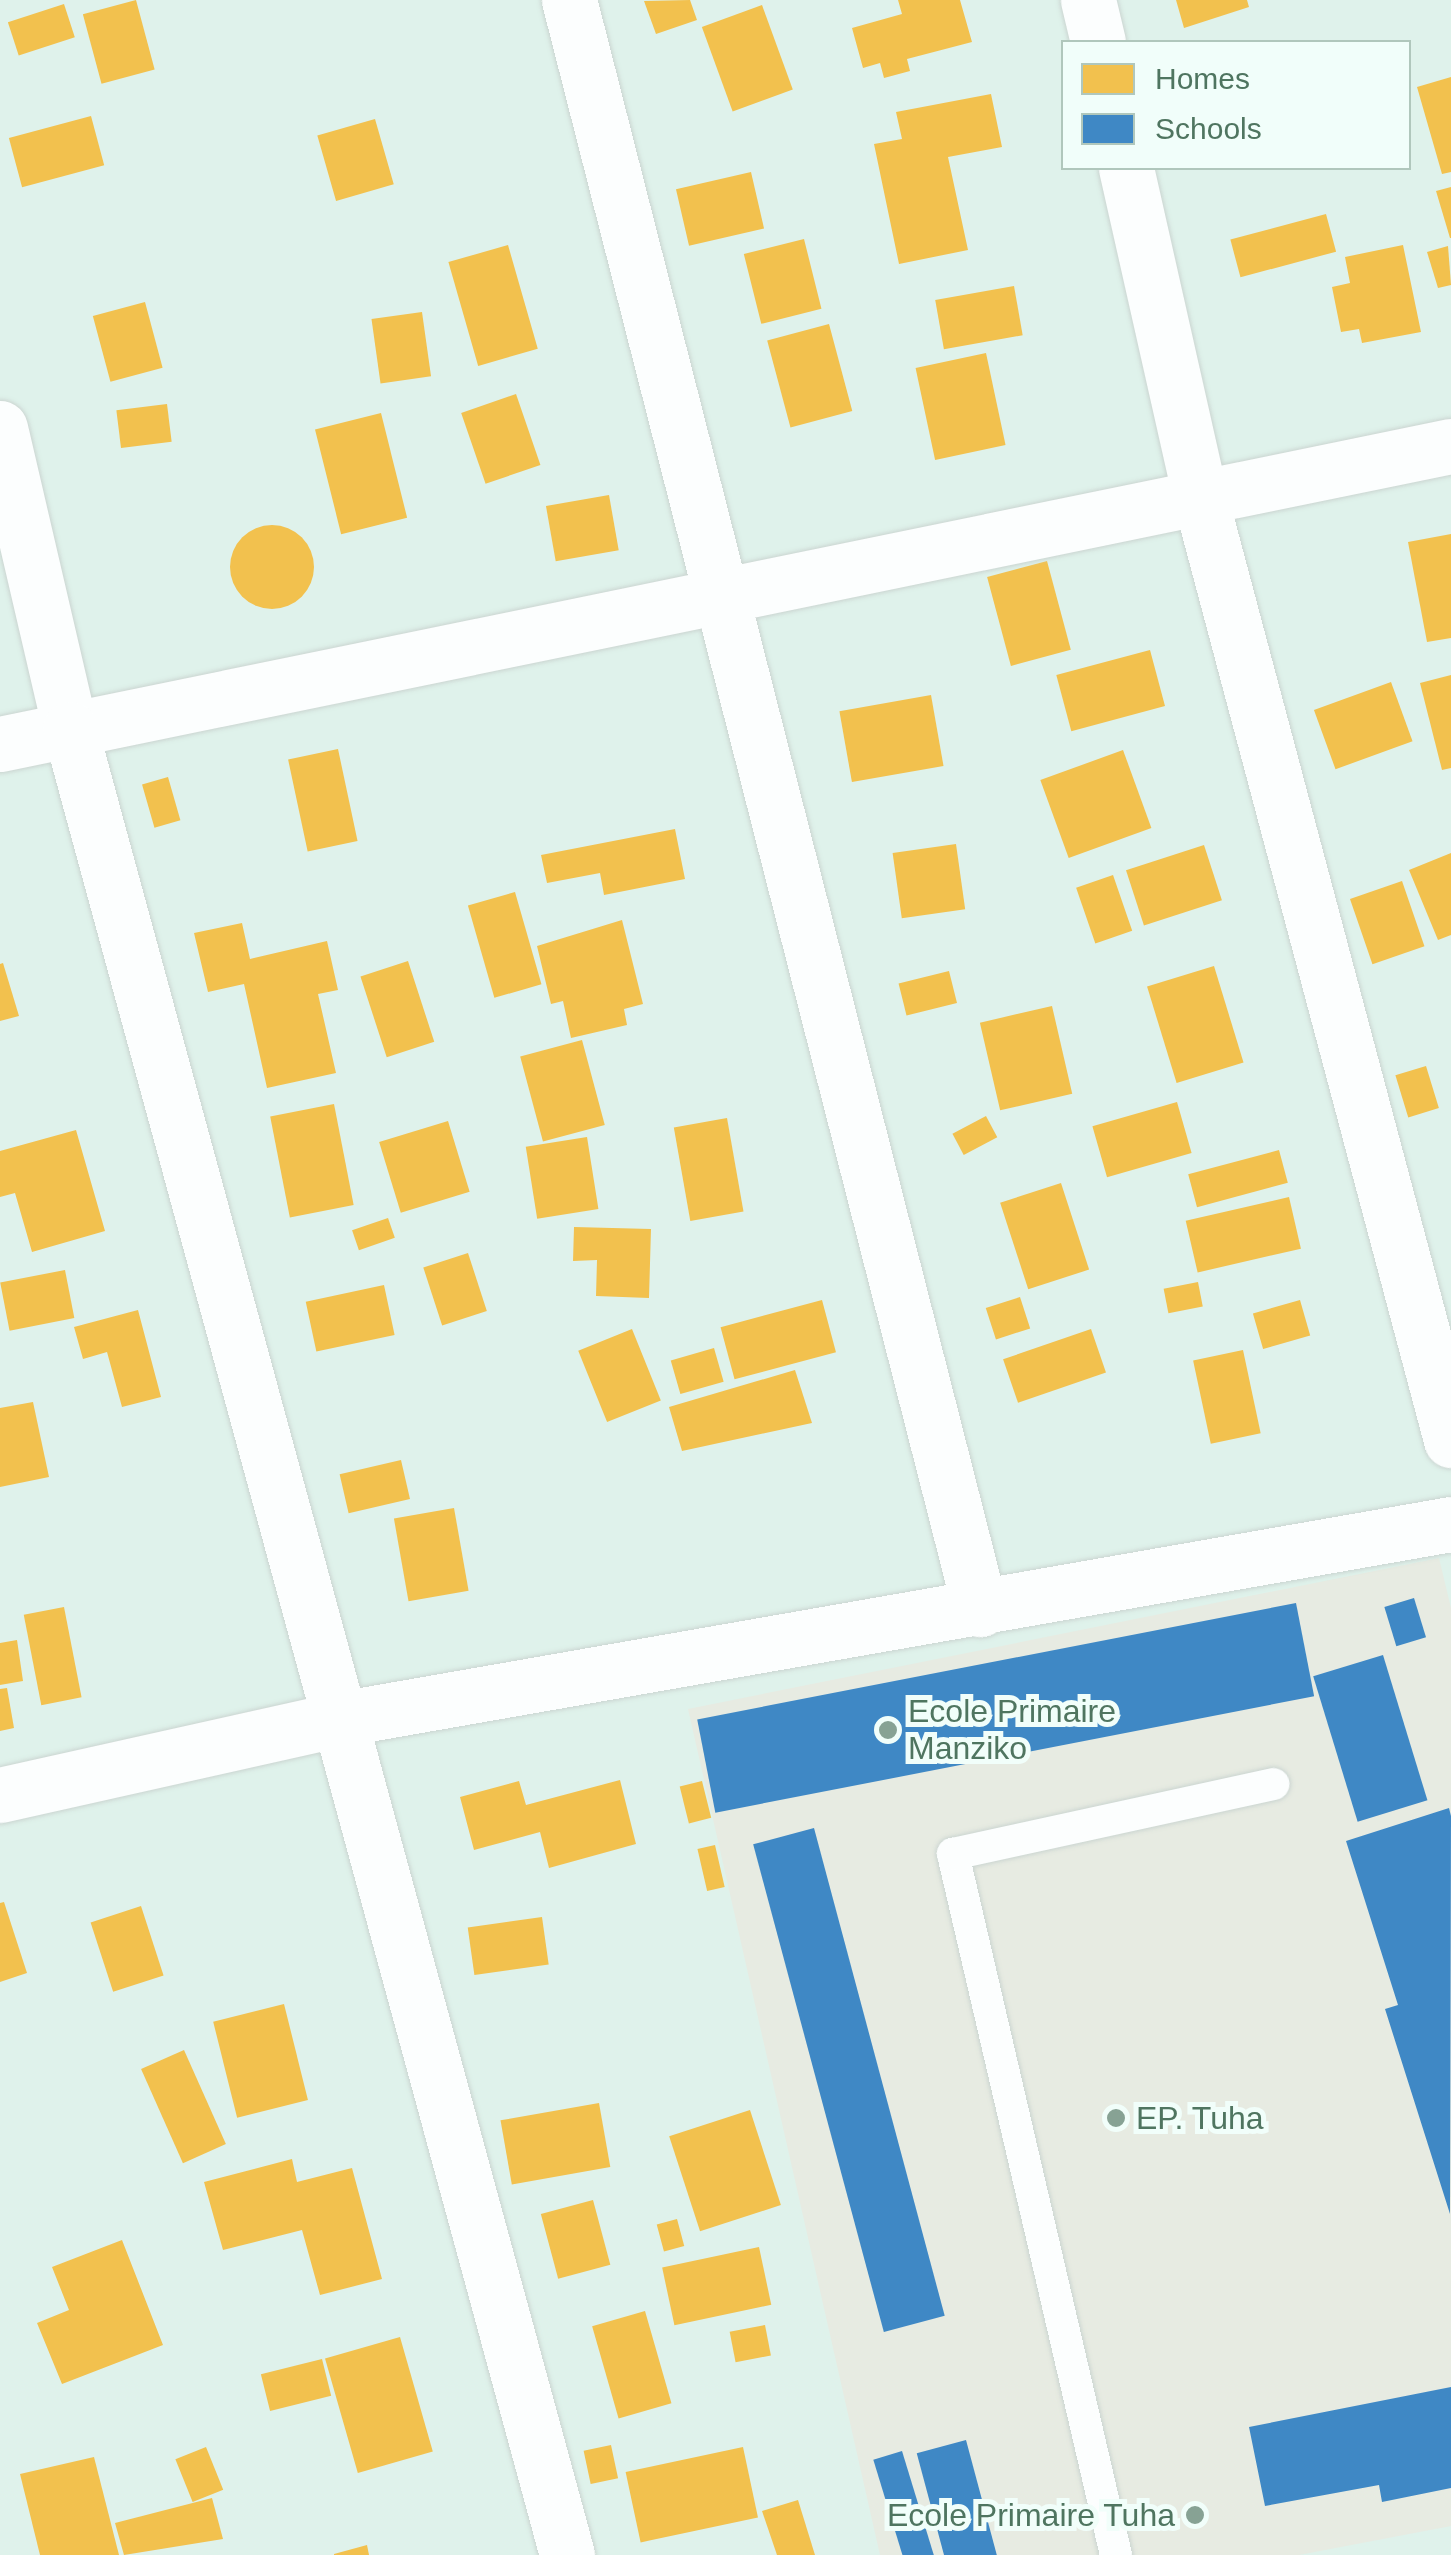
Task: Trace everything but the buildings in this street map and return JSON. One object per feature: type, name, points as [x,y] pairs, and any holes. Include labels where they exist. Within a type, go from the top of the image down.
[{"type":"street","points":[[569,0],[724,589],[980,1609]]},
{"type":"street","points":[[1088,0],[1098,40]]},
{"type":"street","points":[[1126,170],[1201,501],[1451,1440]]},
{"type":"street","points":[[0,428],[70,729],[345,1718],[567,2555]]},
{"type":"street","points":[[0,744],[724,589],[1201,501],[1451,446]]},
{"type":"street","points":[[0,1795],[345,1718],[1451,1524]]},
{"type":"lane","points":[[1116,2555],[954,1854],[1273,1784]]},
{"type":"shaded area","points":[[0,0],[1451,0],[1451,2555],[0,2555]]},
{"type":"shaded area","name":"EP. Tuha","points":[[1439,1558],[1451,1608],[1451,2526],[1299,2555],[880,2555],[688,1709]]},
{"type":"place","name":"Ecole Primaire Manziko","points":[[888,1730]]},
{"type":"place","name":"EP. Tuha","points":[[1116,2118]]},
{"type":"place","name":"Ecole Primaire Tuha","points":[[1195,2515]]}]
